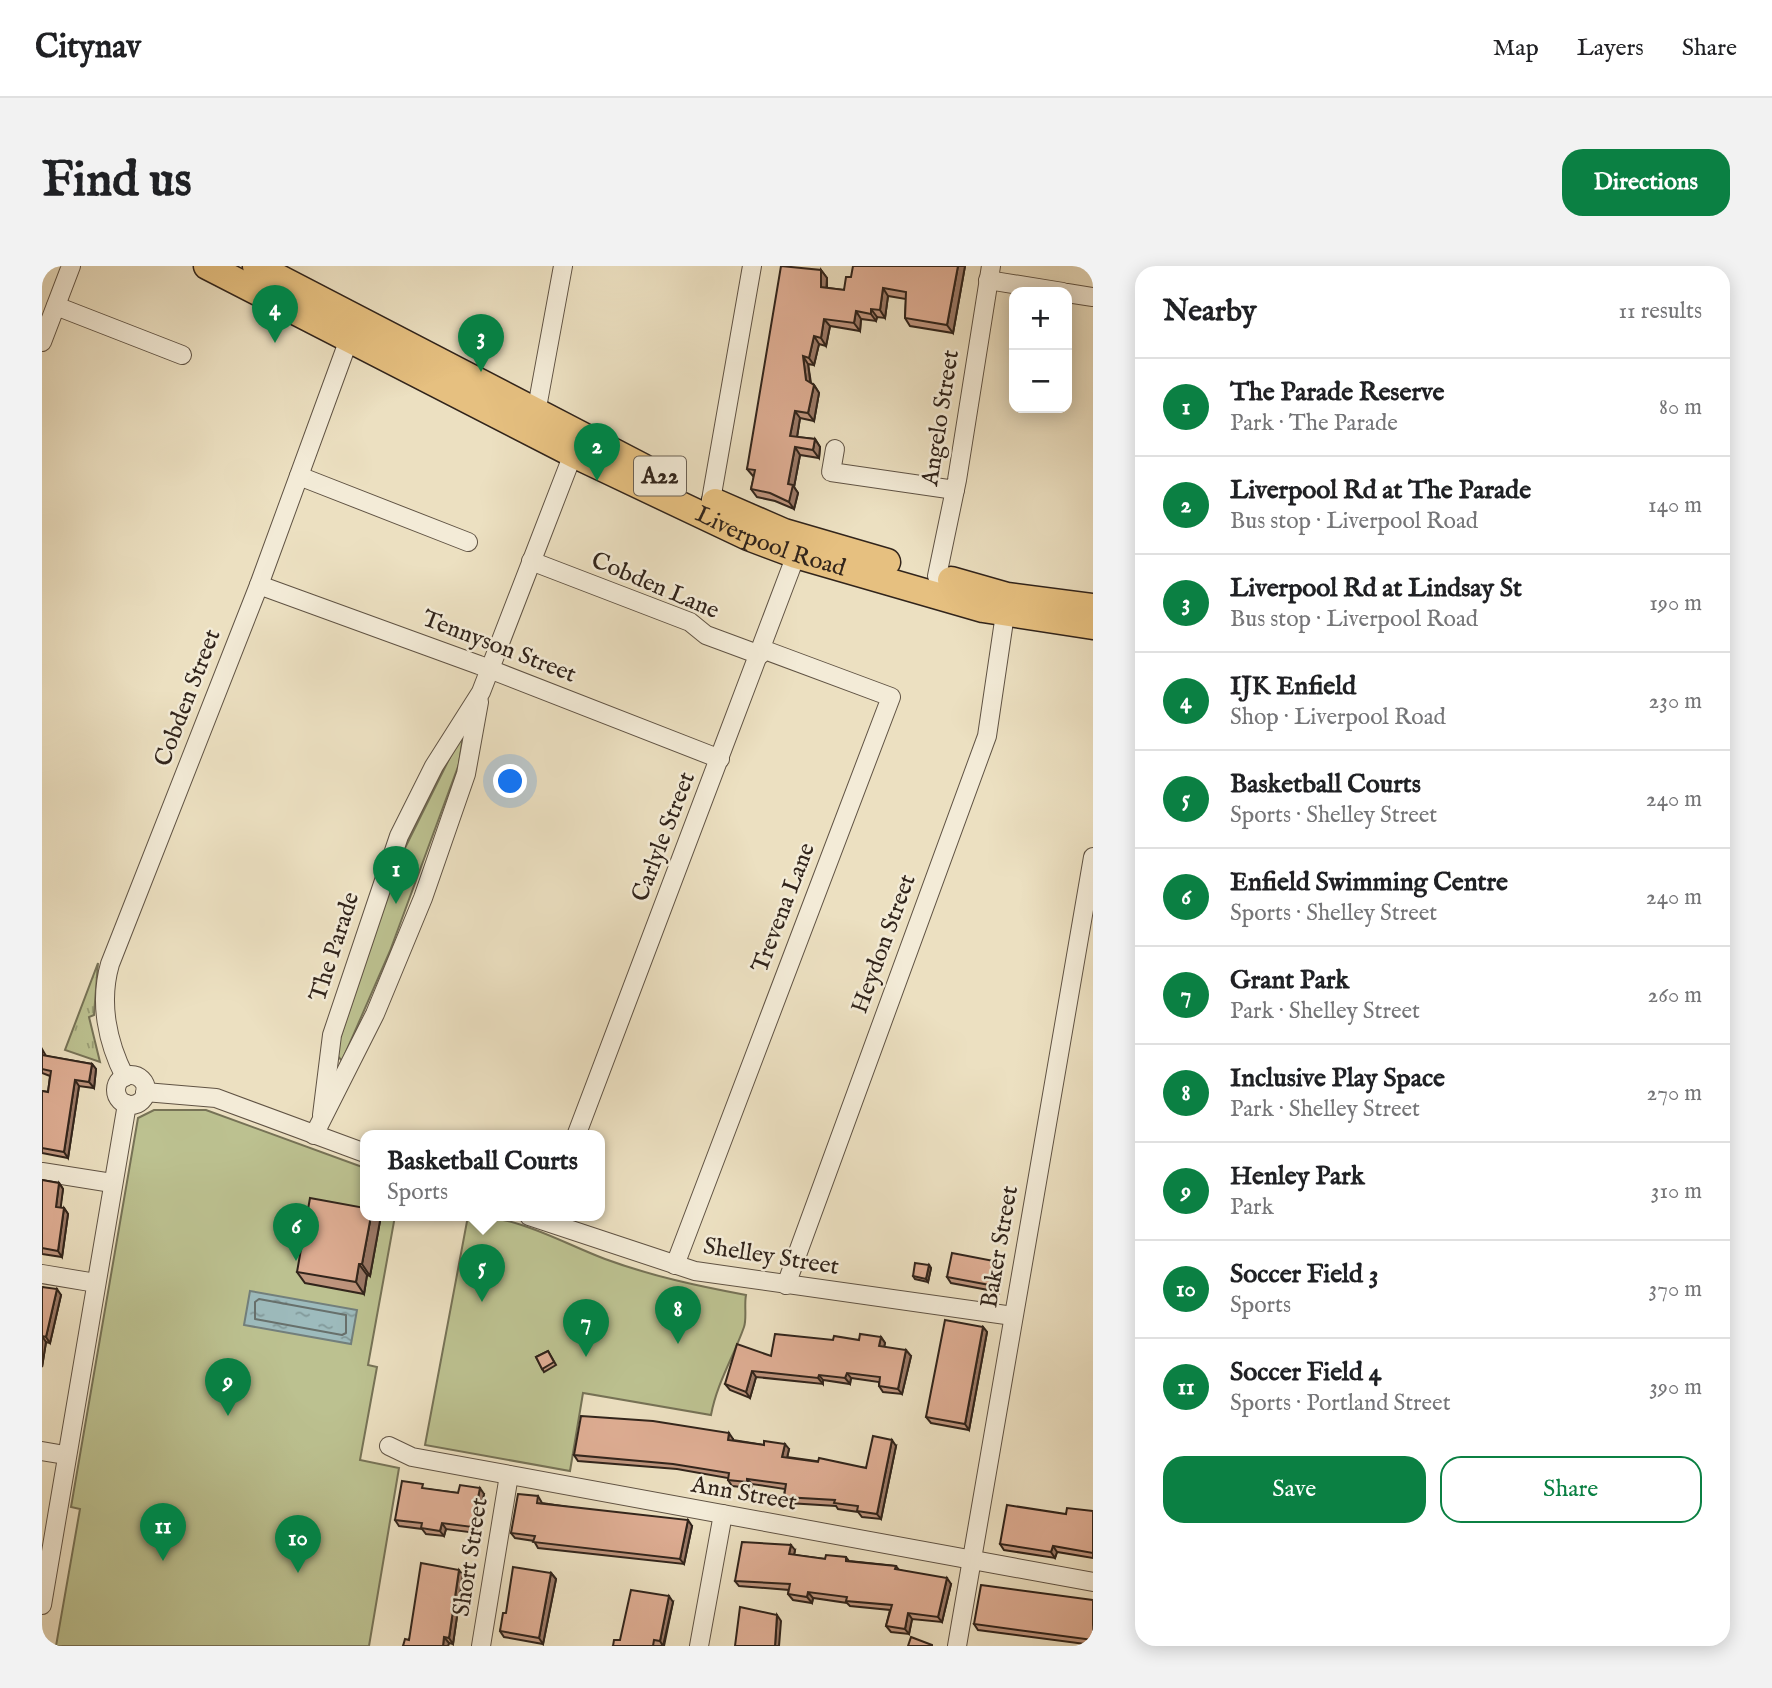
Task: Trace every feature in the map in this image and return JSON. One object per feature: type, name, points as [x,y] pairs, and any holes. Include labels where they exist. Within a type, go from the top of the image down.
[{"type":"highway","name":"Liverpool Road","points":[[207,266],[573,454],[727,528],[796,555],[1004,614],[1093,626]]},
{"type":"highway","name":"Liverpool Road","points":[[256,266],[536,413],[711,500],[784,532],[1007,596],[1093,607]]},
{"type":"street","points":[[42,342],[71,266]]},
{"type":"street","points":[[536,413],[563,266]]},
{"type":"street","points":[[711,500],[752,266]]},
{"type":"street","points":[[990,273],[1042,287]]},
{"type":"street","name":"Angelo Street","points":[[937,576],[955,490],[990,273]]},
{"type":"street","points":[[1072,294],[1093,297]]},
{"type":"street","points":[[56,306],[181,355]]},
{"type":"street","name":"Cobden Street","points":[[125,1077],[105,1013],[105,980],[259,585],[349,339]]},
{"type":"street","points":[[835,449],[831,472],[955,490]]},
{"type":"street","name":"The Parade","points":[[314,1135],[322,1115],[344,1079],[424,898],[466,774],[481,692],[573,454]]},
{"type":"street","points":[[299,476],[468,542]]},
{"type":"street","name":"Carlyle Street","points":[[578,1130],[796,555]]},
{"type":"street","name":"Cobden Lane","points":[[531,561],[690,622],[706,635],[761,652]]},
{"type":"street","name":"Tennyson Street","points":[[259,585],[490,669],[720,759]]},
{"type":"street","name":"Heydon Street","points":[[786,1285],[987,736],[1004,614]]},
{"type":"street","name":"Trevena Lane","points":[[675,1265],[891,697],[761,652]]},
{"type":"street","name":"The Parade","points":[[322,1115],[332,1035],[399,836],[434,766],[481,692]]},
{"type":"street","name":"Baker Street","points":[[957,1646],[1093,857]]},
{"type":"street","points":[[125,1077],[139,1079],[145,1092],[139,1102],[127,1104],[120,1100],[116,1091],[118,1083],[125,1077]]},
{"type":"street","points":[[145,1092],[216,1098],[360,1151]]},
{"type":"street","points":[[42,1605],[65,1455],[127,1104]]},
{"type":"street","points":[[42,1172],[112,1184]]},
{"type":"street","name":"Shelley Street","points":[[548,1221],[675,1265],[786,1285],[1013,1316]]},
{"type":"street","points":[[42,1274],[96,1283]]},
{"type":"street","name":"Ann Street","points":[[389,1447],[412,1457],[1093,1582]]},
{"type":"street","points":[[42,1451],[65,1455]]},
{"type":"street","name":"Short Street","points":[[481,1646],[509,1475]]},
{"type":"street","points":[[699,1646],[723,1514]]},
{"type":"green space","points":[[464,729],[459,764],[390,951],[342,1061],[335,1053],[401,856]]},
{"type":"green space","points":[[98,963],[94,1015],[89,1017],[100,1062],[65,1050]]},
{"type":"green space","points":[[154,1110],[206,1110],[360,1166],[360,1221],[394,1221],[368,1365],[377,1367],[360,1460],[399,1468],[369,1646],[56,1646],[80,1509],[71,1507],[138,1118]]},
{"type":"green space","points":[[467,1221],[507,1221],[640,1271],[746,1295],[744,1327],[721,1381],[711,1415],[583,1393],[570,1471],[425,1445]]},
{"type":"water","points":[[250,1291],[357,1310],[351,1344],[244,1325]]},
{"type":"building","points":[[781,266],[821,270],[821,287],[844,290],[846,277],[851,277],[853,266],[958,266],[947,325],[905,318],[906,292],[883,288],[880,310],[871,309],[871,314],[856,311],[854,323],[824,319],[821,338],[814,336],[809,358],[803,356],[806,380],[814,385],[808,413],[795,411],[790,436],[815,439],[813,450],[795,447],[788,484],[793,485],[789,502],[770,493],[751,489],[755,470],[747,469]]},
{"type":"building","points":[[42,1055],[92,1064],[89,1082],[75,1080],[64,1152],[42,1148],[42,1091],[48,1092],[51,1071],[42,1069]]},
{"type":"building","points":[[42,1180],[59,1183],[56,1207],[64,1208],[58,1251],[42,1248]]},
{"type":"building","points":[[310,1198],[360,1207],[360,1221],[370,1221],[356,1282],[297,1272]]},
{"type":"building","points":[[952,1253],[999,1262],[995,1286],[947,1277]]},
{"type":"building","points":[[915,1263],[929,1265],[926,1279],[913,1276]]},
{"type":"building","points":[[42,1287],[57,1289],[46,1337],[42,1336]]},
{"type":"building","points":[[945,1320],[983,1327],[965,1424],[926,1417]]},
{"type":"building","points":[[775,1334],[833,1340],[834,1336],[859,1340],[860,1334],[881,1337],[879,1346],[906,1350],[898,1389],[879,1386],[880,1377],[847,1373],[845,1378],[819,1375],[818,1378],[752,1371],[746,1392],[725,1384],[737,1344],[771,1356]]},
{"type":"building","points":[[548,1351],[554,1362],[542,1369],[536,1357]]},
{"type":"building","points":[[581,1416],[653,1421],[729,1433],[728,1440],[764,1445],[764,1441],[785,1444],[782,1457],[818,1462],[819,1458],[866,1468],[873,1436],[892,1440],[877,1514],[857,1511],[858,1506],[834,1503],[835,1500],[784,1497],[786,1484],[747,1479],[747,1482],[728,1480],[729,1473],[673,1464],[574,1455]]},
{"type":"building","points":[[402,1481],[423,1484],[422,1488],[458,1493],[460,1485],[480,1488],[472,1527],[442,1523],[440,1531],[421,1528],[422,1523],[395,1520]]},
{"type":"building","points":[[518,1494],[538,1496],[537,1503],[688,1520],[680,1559],[533,1542],[535,1536],[511,1533]]},
{"type":"building","points":[[1007,1505],[1066,1514],[1067,1508],[1093,1511],[1093,1553],[1053,1546],[1051,1552],[1000,1544]]},
{"type":"building","points":[[742,1542],[791,1545],[789,1554],[825,1559],[826,1555],[846,1557],[846,1561],[896,1566],[895,1569],[947,1578],[938,1617],[908,1613],[905,1629],[886,1626],[892,1605],[846,1601],[847,1597],[808,1592],[807,1597],[788,1594],[790,1584],[735,1581]]},
{"type":"building","points":[[421,1563],[459,1570],[449,1638],[444,1637],[443,1646],[403,1646],[405,1639],[409,1640]]},
{"type":"building","points":[[513,1567],[551,1573],[539,1638],[500,1631],[503,1613],[506,1613]]},
{"type":"building","points":[[981,1585],[1093,1600],[1093,1640],[974,1624]]},
{"type":"building","points":[[631,1590],[669,1596],[660,1641],[654,1640],[653,1646],[613,1646],[614,1640],[620,1640]]},
{"type":"building","points":[[740,1607],[777,1615],[775,1646],[735,1646]]},
{"type":"building","points":[[911,1637],[932,1645],[932,1646],[908,1646]]},
{"type":"place","name":"IJK Enfield","points":[[275,343]]},
{"type":"place","name":"Liverpool Rd at Lindsay St","points":[[481,372]]},
{"type":"place","name":"Liverpool Rd at The Parade","points":[[597,481]]},
{"type":"place","name":"The Parade Reserve","points":[[396,904]]},
{"type":"place","name":"Enfield Swimming Centre","points":[[296,1261]]},
{"type":"place","name":"Basketball Courts","points":[[482,1302]]},
{"type":"place","name":"Inclusive Play Space","points":[[678,1344]]},
{"type":"place","name":"Grant Park","points":[[586,1357]]},
{"type":"place","name":"Henley Park","points":[[228,1416]]},
{"type":"place","name":"Soccer Field 4","points":[[163,1561]]},
{"type":"place","name":"Soccer Field 3","points":[[298,1573]]}]
